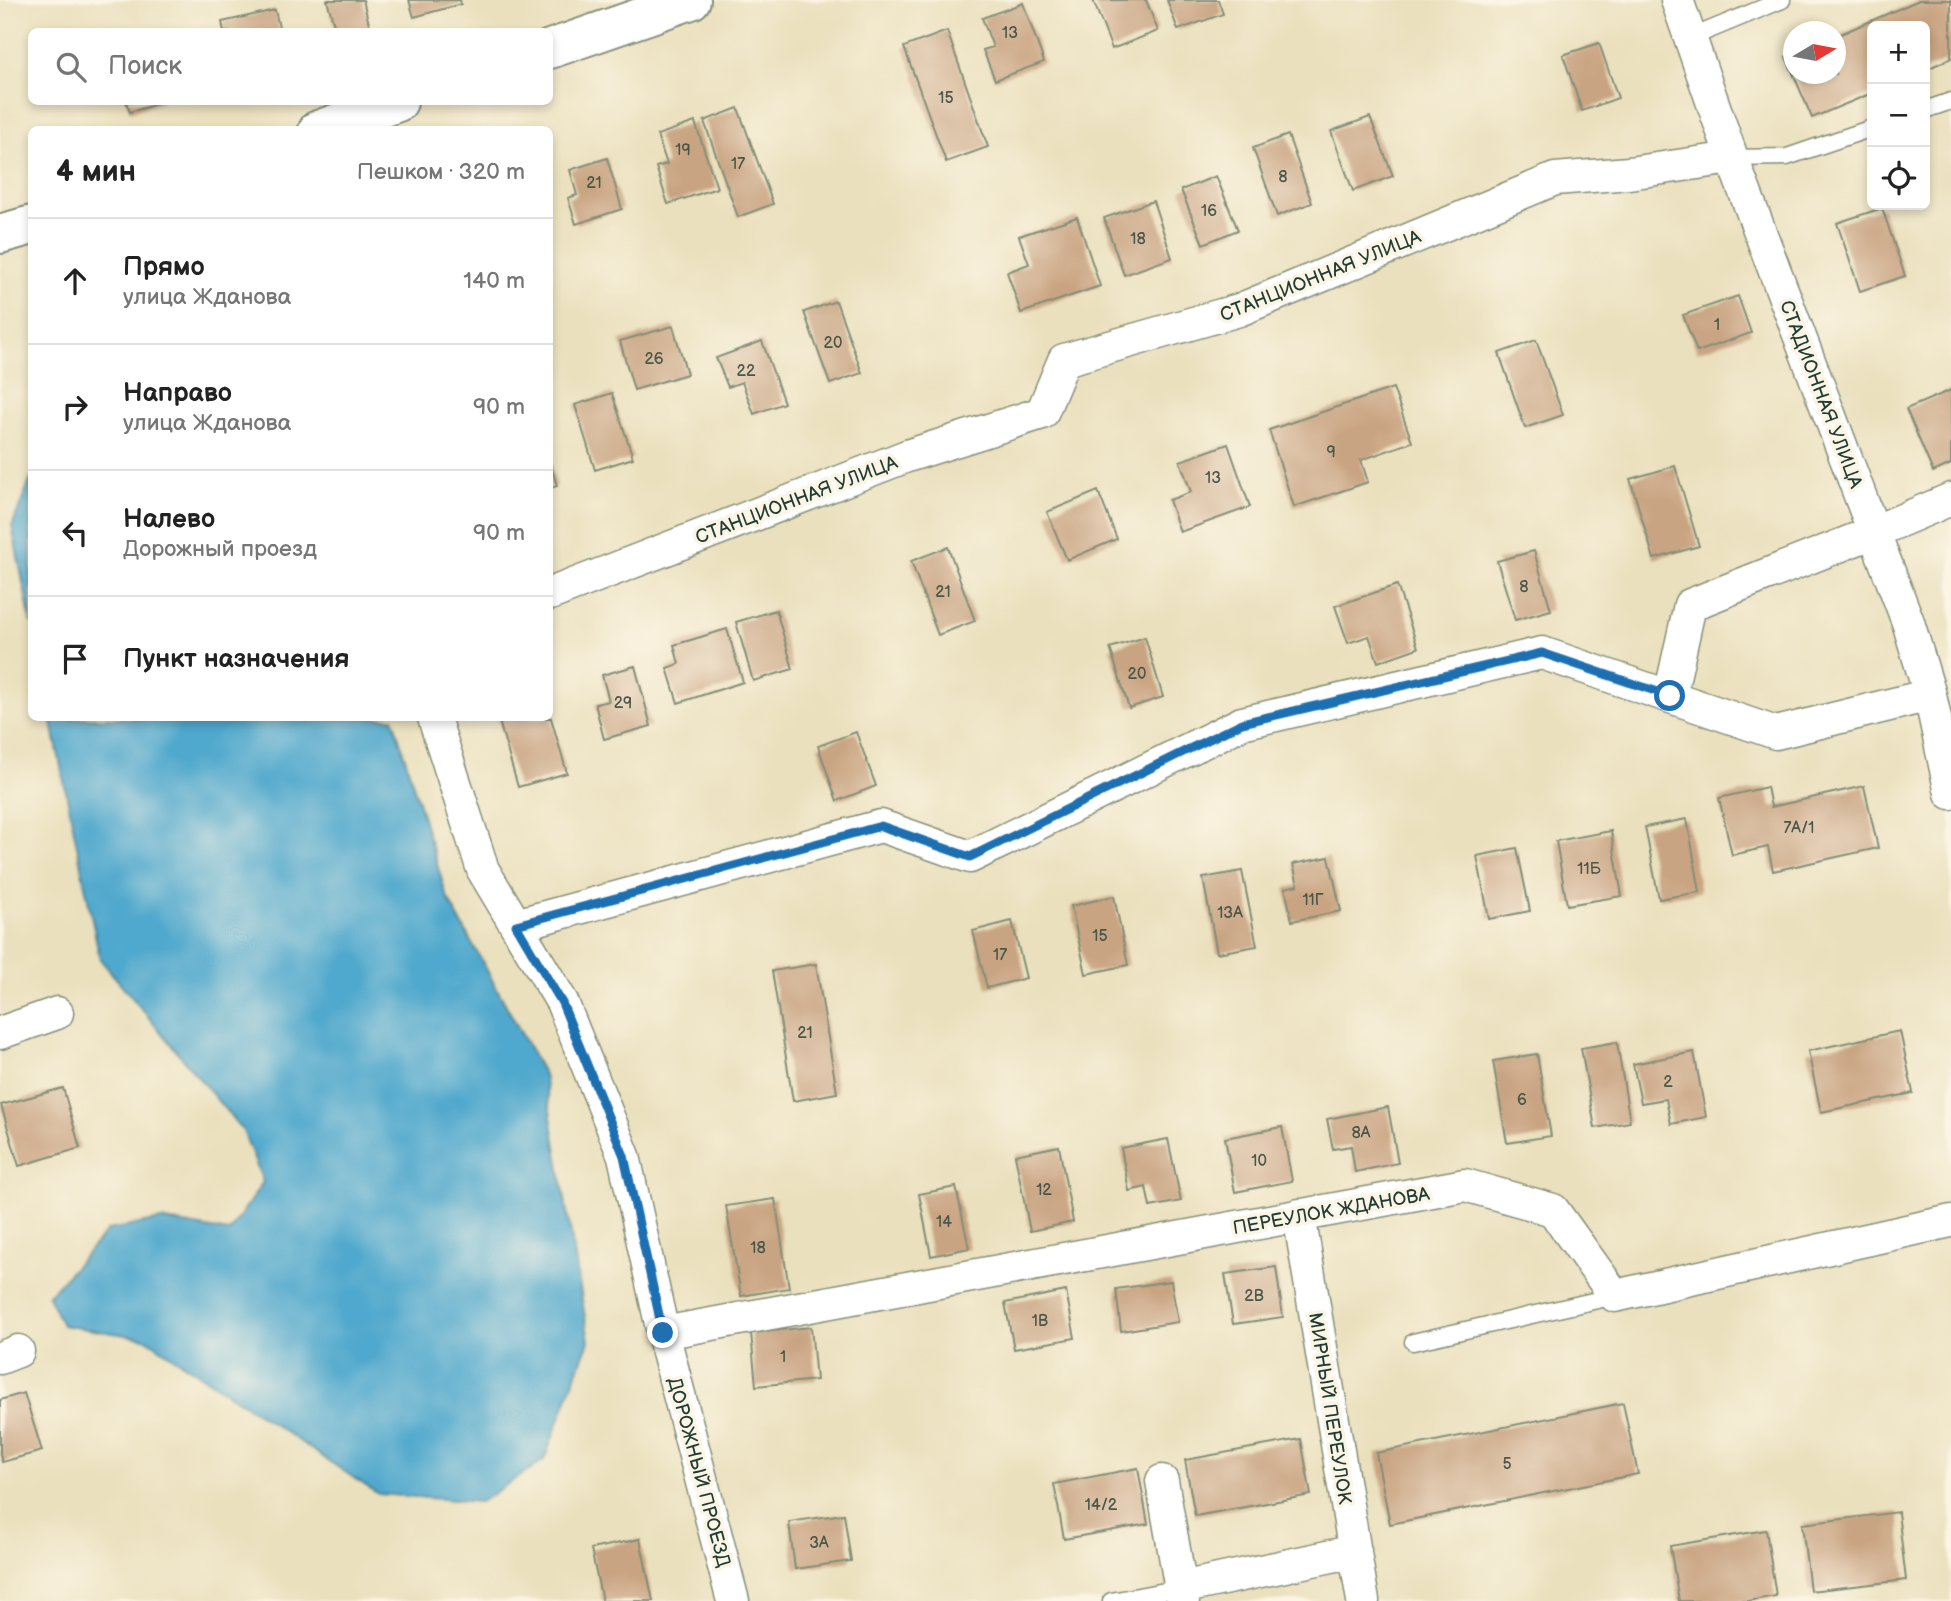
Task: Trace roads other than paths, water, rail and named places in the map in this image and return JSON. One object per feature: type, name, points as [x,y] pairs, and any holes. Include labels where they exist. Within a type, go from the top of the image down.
[{"type":"street","points":[[553,48],[691,0]]},
{"type":"street","name":"СТАДИОННАЯ УЛИЦА","points":[[1677,0],[1732,158],[1908,622],[1930,695],[1951,793]]},
{"type":"street","points":[[329,126],[389,105]]},
{"type":"street","name":"СТАНЦИОННАЯ УЛИЦА","points":[[553,593],[907,456],[1042,413],[1064,360],[1239,310],[1555,179],[1629,173],[1732,158]]},
{"type":"street","points":[[0,234],[28,226]]},
{"type":"street","points":[[1670,696],[1690,605],[1951,499]]},
{"type":"street","points":[[516,925],[881,826],[970,857],[1242,723],[1542,653],[1776,733],[1930,695]]},
{"type":"street","name":"ДОРОЖНЫЙ ПРОЕЗД","points":[[436,721],[483,870],[562,1003],[624,1156],[663,1333],[733,1601]]},
{"type":"street","points":[[0,1033],[58,1013]]},
{"type":"street","name":"ПЕРЕУЛОК ЖДАНОВА","points":[[663,1333],[1465,1185],[1553,1210],[1615,1296]]},
{"type":"street","name":"МИРНЫЙ ПЕРЕУЛОК","points":[[1299,1215],[1363,1601]]},
{"type":"street","points":[[1615,1296],[1951,1221]]},
{"type":"street","points":[[1162,1481],[1182,1595],[1355,1551]]},
{"type":"lane","points":[[1690,38],[1782,0]]},
{"type":"lane","points":[[1930,108],[1951,101]]},
{"type":"lane","points":[[1732,158],[1787,157],[1867,130]]},
{"type":"lane","points":[[1413,1342],[1615,1296]]},
{"type":"lane","points":[[1111,1601],[1182,1595]]},
{"type":"water","points":[[28,486],[28,608],[12,526]]},
{"type":"water","points":[[52,721],[394,721],[447,897],[544,1075],[589,1341],[544,1460],[480,1502],[378,1494],[145,1338],[62,1325],[48,1296],[108,1230],[161,1220],[229,1232],[263,1182],[243,1131],[100,959]]}]
